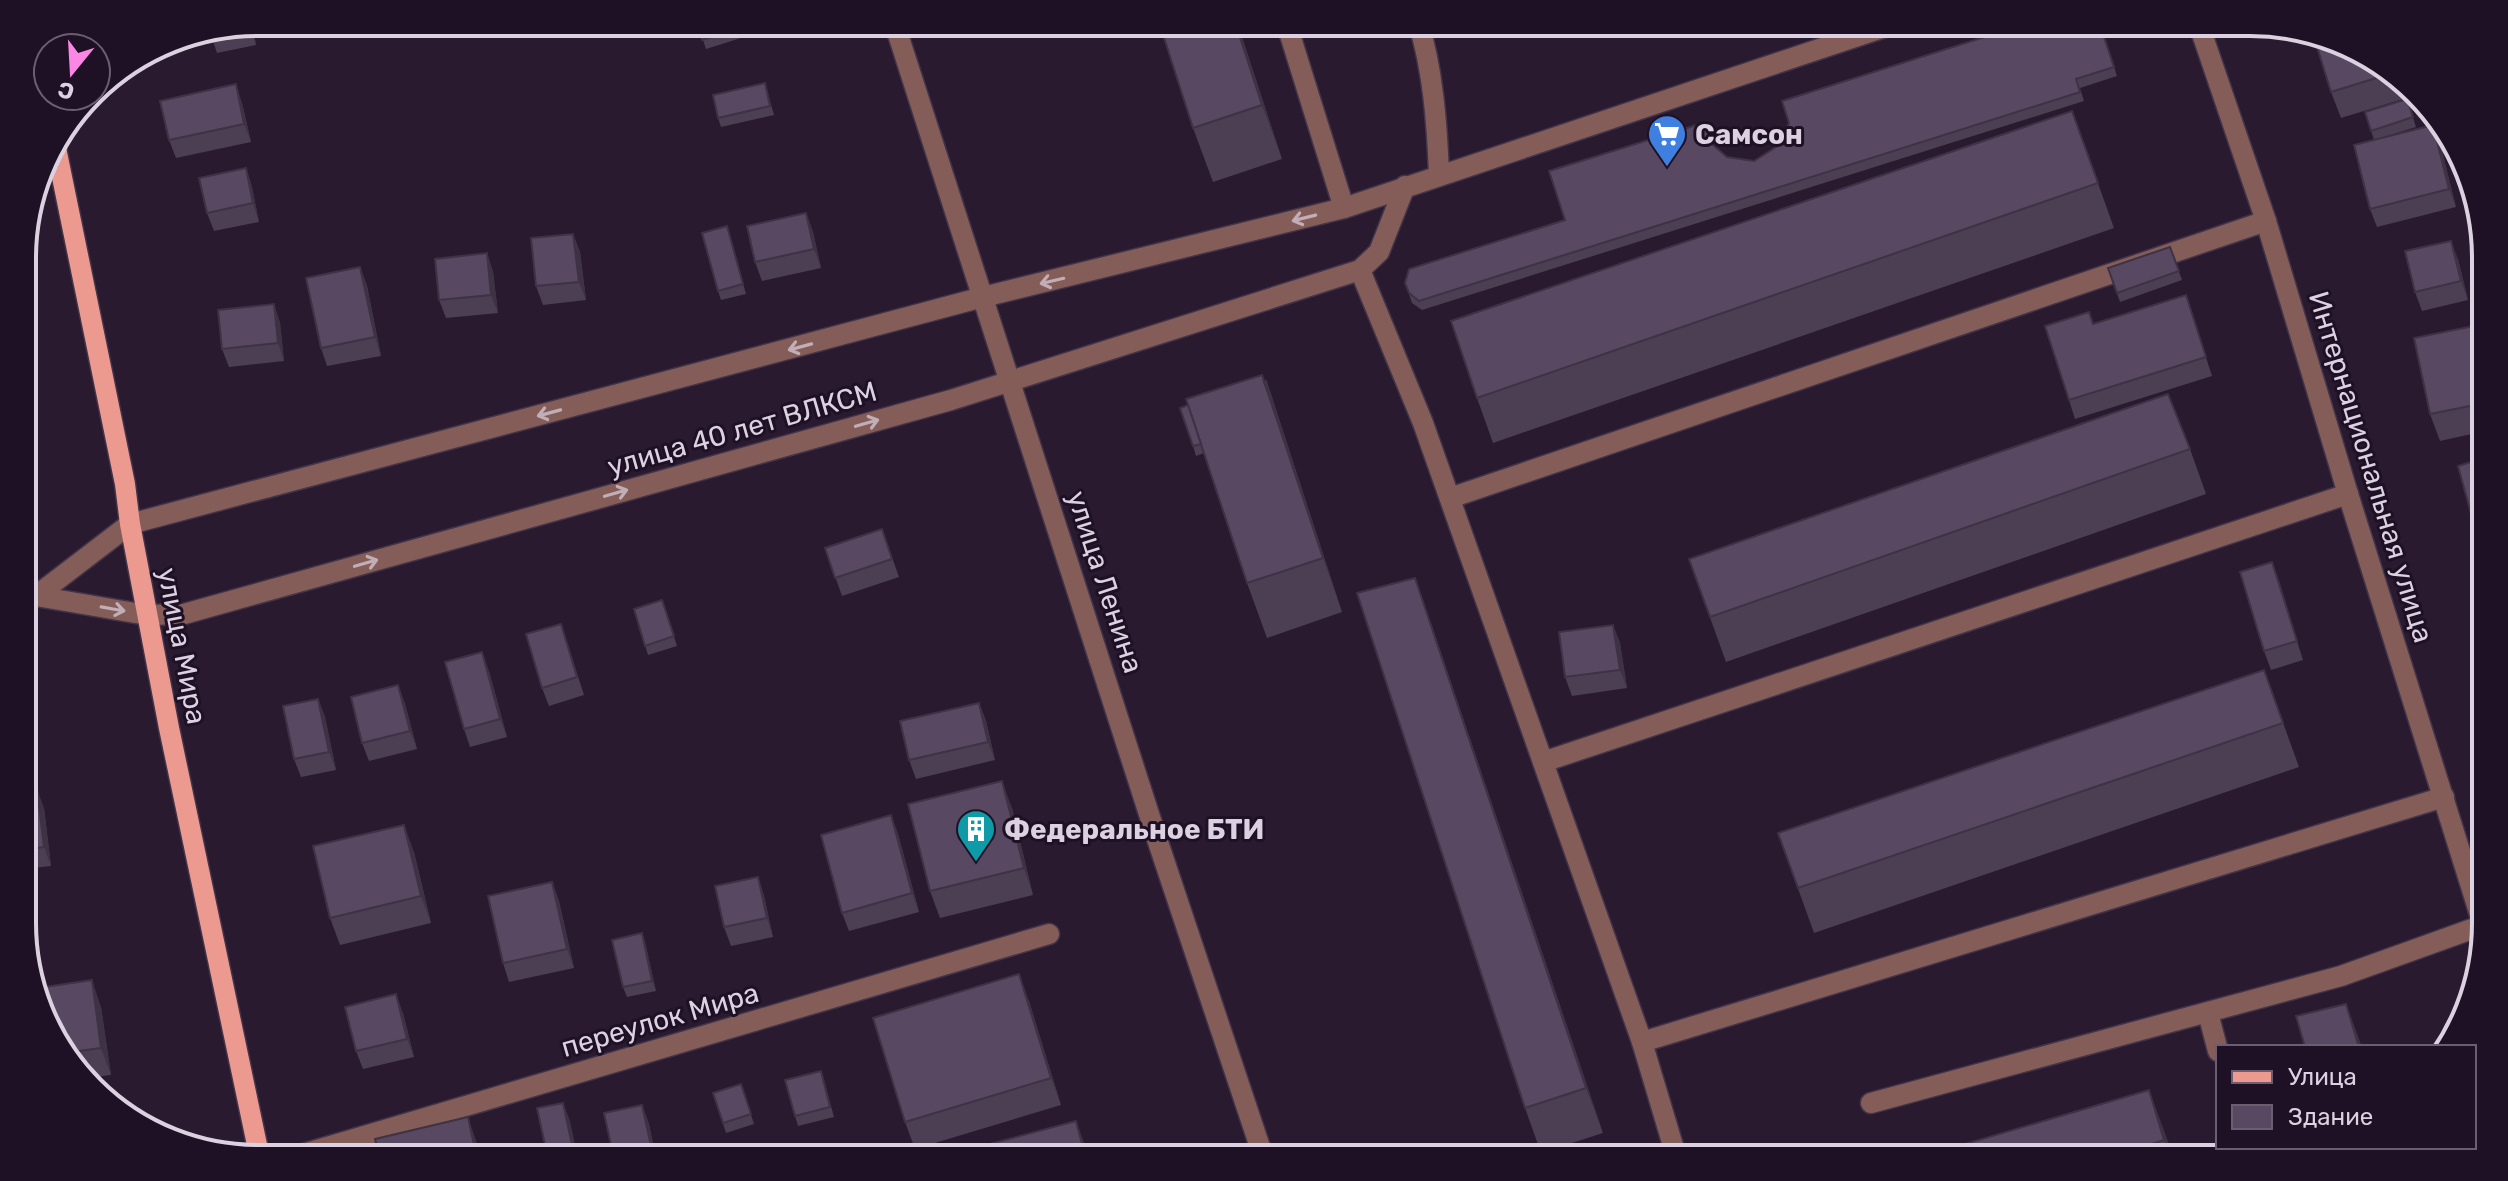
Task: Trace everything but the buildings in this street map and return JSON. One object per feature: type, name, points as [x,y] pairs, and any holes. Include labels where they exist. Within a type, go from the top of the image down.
[{"type":"main road","name":"улица Мира","points":[[59,161],[125,484],[147,615],[257,1145]]},
{"type":"street","name":"улица Ленина","points":[[899,36],[1158,842],[1259,1145]]},
{"type":"street","points":[[1290,36],[1344,208]]},
{"type":"street","points":[[1423,36],[1438,139],[1439,174]]},
{"type":"street","name":"улица 40 лет ВЛКСМ","points":[[36,593],[130,524],[983,297],[1344,208],[1858,36]]},
{"type":"street","name":"Интернациональная улица","points":[[2203,36],[2266,221],[2472,889]]},
{"type":"street","points":[[1405,186],[1379,252],[1360,270],[1423,423],[1450,498],[1642,1042],[1673,1145]]},
{"type":"street","points":[[1450,498],[2266,221]]},
{"type":"street","name":"улица 40 лет ВЛКСМ","points":[[36,598],[147,615],[184,614],[1011,381],[1360,270]]},
{"type":"street","points":[[1543,762],[2348,494]]},
{"type":"street","points":[[1642,1042],[2444,797]]},
{"type":"street","points":[[1871,1103],[2341,976],[2471,932]]},
{"type":"street","name":"переулок Мира","points":[[333,1145],[1049,934]]},
{"type":"street","points":[[2208,1013],[2216,1045]]},
{"type":"place","name":"Самсон","points":[[1667,168]]},
{"type":"place","name":"Федеральное БТИ","points":[[976,863]]}]
